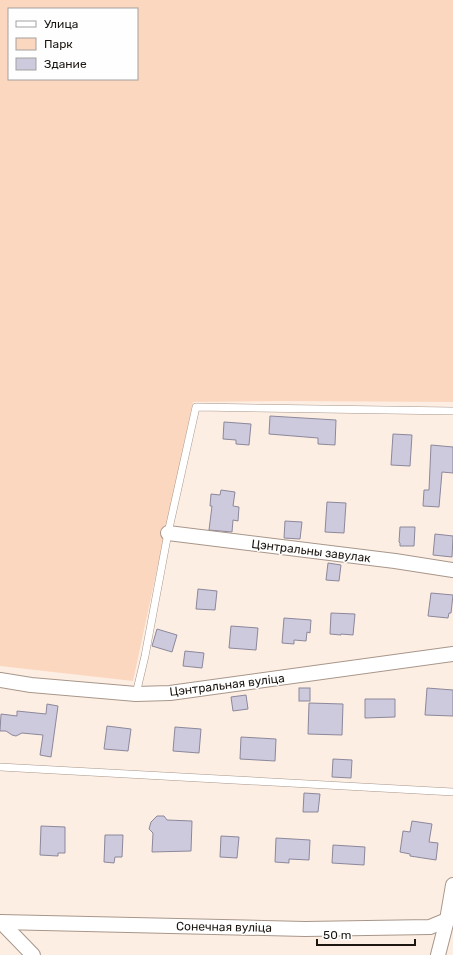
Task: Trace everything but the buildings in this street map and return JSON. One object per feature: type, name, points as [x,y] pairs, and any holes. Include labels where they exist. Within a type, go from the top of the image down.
[{"type":"street","name":"Цэнтральны завулак","points":[[168,534],[387,560],[453,570]]},
{"type":"street","name":"Цэнтральная вуліца","points":[[0,680],[31,685],[136,694],[170,693],[453,654]]},
{"type":"street","points":[[438,955],[447,920],[453,885]]},
{"type":"street","name":"Сонечная вуліца","points":[[0,922],[305,929],[430,926],[447,920]]},
{"type":"street","points":[[0,922],[33,955]]},
{"type":"lane","points":[[136,694],[145,656],[168,534],[196,406],[453,411]]},
{"type":"lane","points":[[0,767],[453,792]]},
{"type":"green space","points":[[0,0],[453,0],[453,402],[193,402],[133,681],[0,666]]}]
